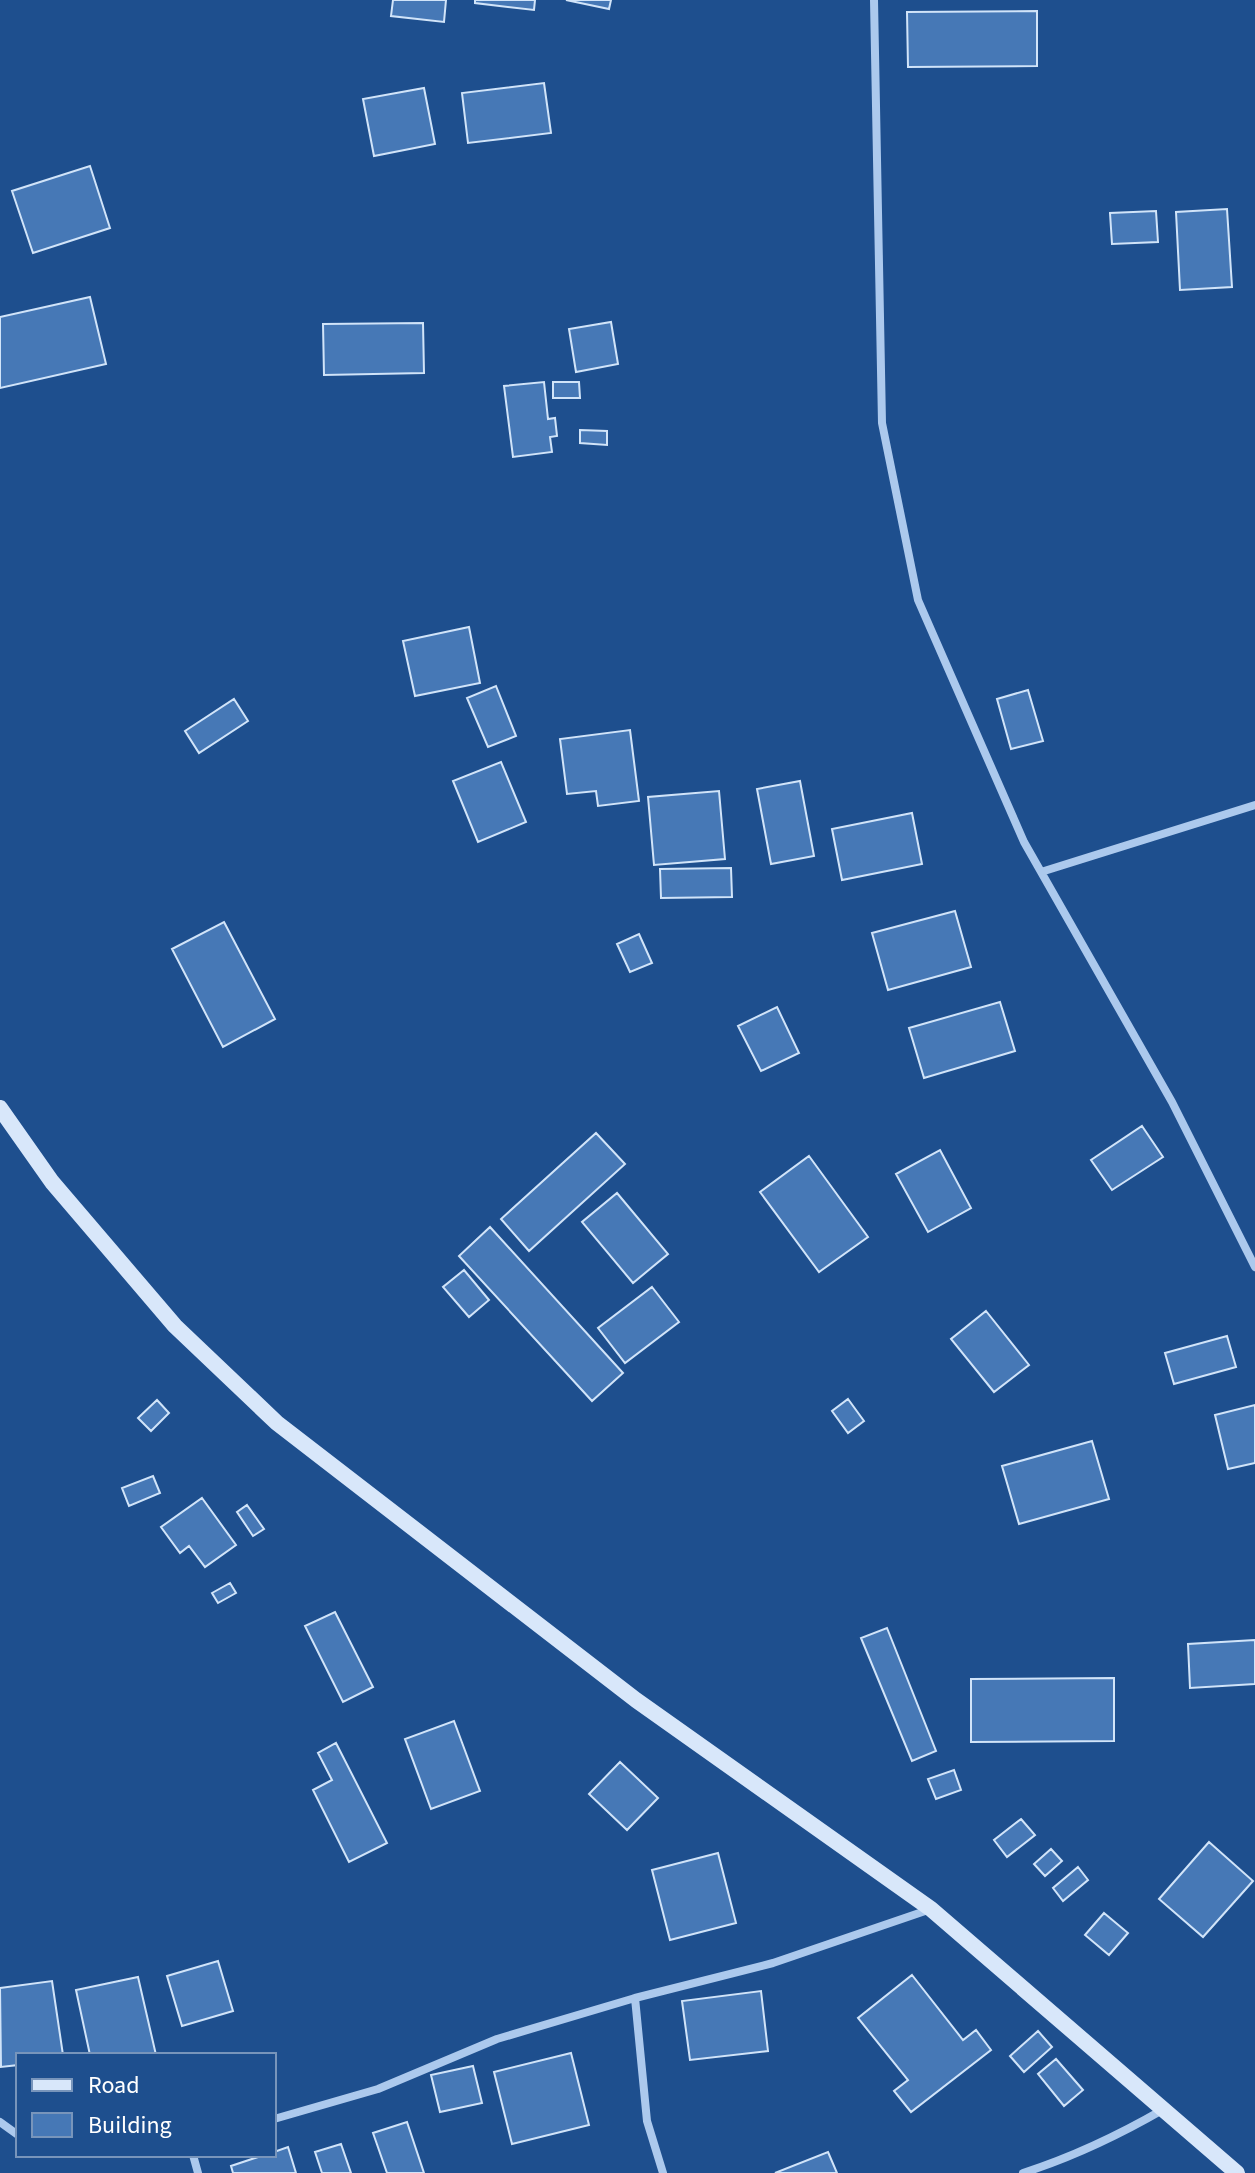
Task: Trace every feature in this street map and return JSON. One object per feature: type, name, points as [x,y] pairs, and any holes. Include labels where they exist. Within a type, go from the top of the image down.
[{"type":"main road","points":[[0,1108],[52,1182],[175,1326],[277,1423],[636,1700],[931,1909],[1237,2173]]},
{"type":"street","points":[[874,0],[882,423],[918,600],[1024,842],[1172,1102],[1255,1267]]},
{"type":"street","points":[[1041,872],[1255,805]]},
{"type":"street","points":[[276,2118],[378,2089],[497,2039],[635,1998],[773,1963],[931,1909]]},
{"type":"street","points":[[635,1998],[647,2121],[663,2173]]},
{"type":"street","points":[[1023,2173],[1073,2155],[1129,2129],[1164,2108]]},
{"type":"building","points":[[393,0],[446,0],[444,22],[391,16]]},
{"type":"building","points":[[475,0],[535,0],[534,10],[475,3]]},
{"type":"building","points":[[566,0],[611,0],[609,9]]},
{"type":"building","points":[[1037,11],[1037,66],[908,67],[907,12]]},
{"type":"building","points":[[544,83],[551,133],[468,143],[462,93]]},
{"type":"building","points":[[424,88],[435,144],[374,156],[363,99]]},
{"type":"building","points":[[90,166],[110,228],[33,253],[12,191]]},
{"type":"building","points":[[1227,209],[1232,287],[1180,290],[1176,212]]},
{"type":"building","points":[[1156,211],[1158,242],[1112,244],[1110,213]]},
{"type":"building","points":[[90,297],[106,364],[0,388],[0,317]]},
{"type":"building","points":[[611,322],[618,364],[576,372],[569,329]]},
{"type":"building","points":[[423,323],[424,373],[324,375],[323,324]]},
{"type":"building","points":[[544,382],[548,419],[555,418],[557,436],[550,437],[552,452],[513,457],[504,386]]},
{"type":"building","points":[[553,382],[579,382],[580,398],[553,398]]},
{"type":"building","points":[[580,430],[607,431],[607,445],[580,443]]},
{"type":"building","points":[[469,627],[480,683],[415,696],[403,641]]},
{"type":"building","points":[[496,686],[516,736],[488,747],[467,698]]},
{"type":"building","points":[[1028,690],[1043,741],[1011,749],[997,699]]},
{"type":"building","points":[[234,699],[248,721],[199,753],[185,731]]},
{"type":"building","points":[[630,730],[639,801],[598,806],[596,791],[567,794],[560,739]]},
{"type":"building","points":[[501,762],[526,822],[478,842],[453,781]]},
{"type":"building","points":[[800,781],[814,856],[771,864],[757,789]]},
{"type":"building","points":[[719,791],[725,859],[654,865],[648,797]]},
{"type":"building","points":[[912,813],[922,864],[842,880],[832,829]]},
{"type":"building","points":[[731,868],[732,897],[661,898],[660,869]]},
{"type":"building","points":[[955,911],[971,967],[888,990],[872,933]]},
{"type":"building","points":[[224,922],[275,1019],[223,1047],[172,949]]},
{"type":"building","points":[[639,934],[652,963],[630,972],[617,944]]},
{"type":"building","points":[[1000,1002],[1015,1051],[924,1078],[909,1028]]},
{"type":"building","points":[[777,1007],[799,1053],[761,1071],[738,1026]]},
{"type":"building","points":[[1142,1126],[1163,1157],[1112,1190],[1091,1160]]},
{"type":"building","points":[[596,1133],[625,1164],[529,1251],[501,1219]]},
{"type":"building","points":[[940,1150],[971,1208],[928,1232],[896,1174]]},
{"type":"building","points":[[809,1156],[868,1237],[819,1272],[760,1192]]},
{"type":"building","points":[[617,1193],[668,1254],[633,1283],[582,1222]]},
{"type":"building","points":[[490,1227],[623,1373],[592,1401],[459,1256]]},
{"type":"building","points":[[464,1270],[489,1300],[469,1317],[443,1287]]},
{"type":"building","points":[[652,1287],[679,1322],[625,1363],[598,1328]]},
{"type":"building","points":[[986,1311],[1029,1365],[994,1392],[951,1339]]},
{"type":"building","points":[[1227,1336],[1236,1367],[1174,1384],[1165,1353]]},
{"type":"building","points":[[848,1399],[864,1421],[848,1433],[832,1411]]},
{"type":"building","points":[[157,1400],[169,1413],[151,1431],[138,1418]]},
{"type":"building","points":[[1255,1405],[1255,1463],[1228,1469],[1215,1415]]},
{"type":"building","points":[[1092,1441],[1109,1499],[1019,1524],[1002,1466]]},
{"type":"building","points":[[153,1476],[160,1493],[129,1506],[122,1488]]},
{"type":"building","points":[[202,1498],[236,1545],[205,1567],[189,1546],[180,1553],[161,1527]]},
{"type":"building","points":[[247,1505],[264,1529],[253,1536],[237,1512]]},
{"type":"building","points":[[230,1583],[236,1593],[218,1603],[212,1593]]},
{"type":"building","points":[[335,1612],[373,1687],[343,1702],[305,1626]]},
{"type":"building","points":[[887,1628],[936,1751],[912,1761],[861,1638]]},
{"type":"building","points":[[1255,1640],[1255,1684],[1190,1688],[1188,1644]]},
{"type":"building","points":[[1114,1678],[1114,1741],[971,1742],[971,1679]]},
{"type":"building","points":[[454,1721],[480,1791],[431,1809],[405,1739]]},
{"type":"building","points":[[336,1743],[387,1843],[349,1862],[313,1790],[332,1780],[318,1753]]},
{"type":"building","points":[[620,1762],[658,1798],[627,1830],[589,1794]]},
{"type":"building","points":[[954,1770],[961,1790],[936,1799],[928,1779]]},
{"type":"building","points":[[1021,1819],[1035,1835],[1007,1857],[994,1840]]},
{"type":"building","points":[[1209,1842],[1253,1881],[1203,1937],[1159,1899]]},
{"type":"building","points":[[1051,1849],[1062,1861],[1045,1876],[1034,1864]]},
{"type":"building","points":[[718,1853],[736,1923],[670,1940],[652,1870]]},
{"type":"building","points":[[1078,1867],[1088,1880],[1063,1901],[1053,1888]]},
{"type":"building","points":[[1104,1913],[1128,1933],[1109,1955],[1085,1935]]},
{"type":"building","points":[[218,1961],[233,2011],[182,2026],[167,1976]]},
{"type":"building","points":[[912,1975],[963,2040],[976,2030],[991,2050],[911,2112],[894,2091],[908,2080],[858,2018]]},
{"type":"building","points":[[138,1977],[156,2053],[90,2053],[76,1990]]},
{"type":"building","points":[[52,1981],[63,2053],[16,2053],[16,2065],[1,2067],[0,1988]]},
{"type":"building","points":[[761,1991],[768,2051],[690,2060],[682,2001]]},
{"type":"building","points":[[1038,2031],[1052,2047],[1024,2072],[1010,2056]]},
{"type":"building","points":[[571,2053],[589,2125],[512,2144],[494,2072]]},
{"type":"building","points":[[1056,2059],[1083,2090],[1064,2106],[1038,2074]]},
{"type":"building","points":[[473,2066],[482,2103],[440,2112],[431,2075]]},
{"type":"building","points":[[407,2122],[424,2173],[387,2173],[373,2133]]},
{"type":"building","points":[[341,2144],[351,2173],[322,2173],[315,2152]]},
{"type":"building","points":[[288,2147],[296,2173],[233,2173],[231,2166],[258,2157],[276,2157],[276,2151]]},
{"type":"building","points":[[828,2152],[837,2173],[775,2173]]}]
